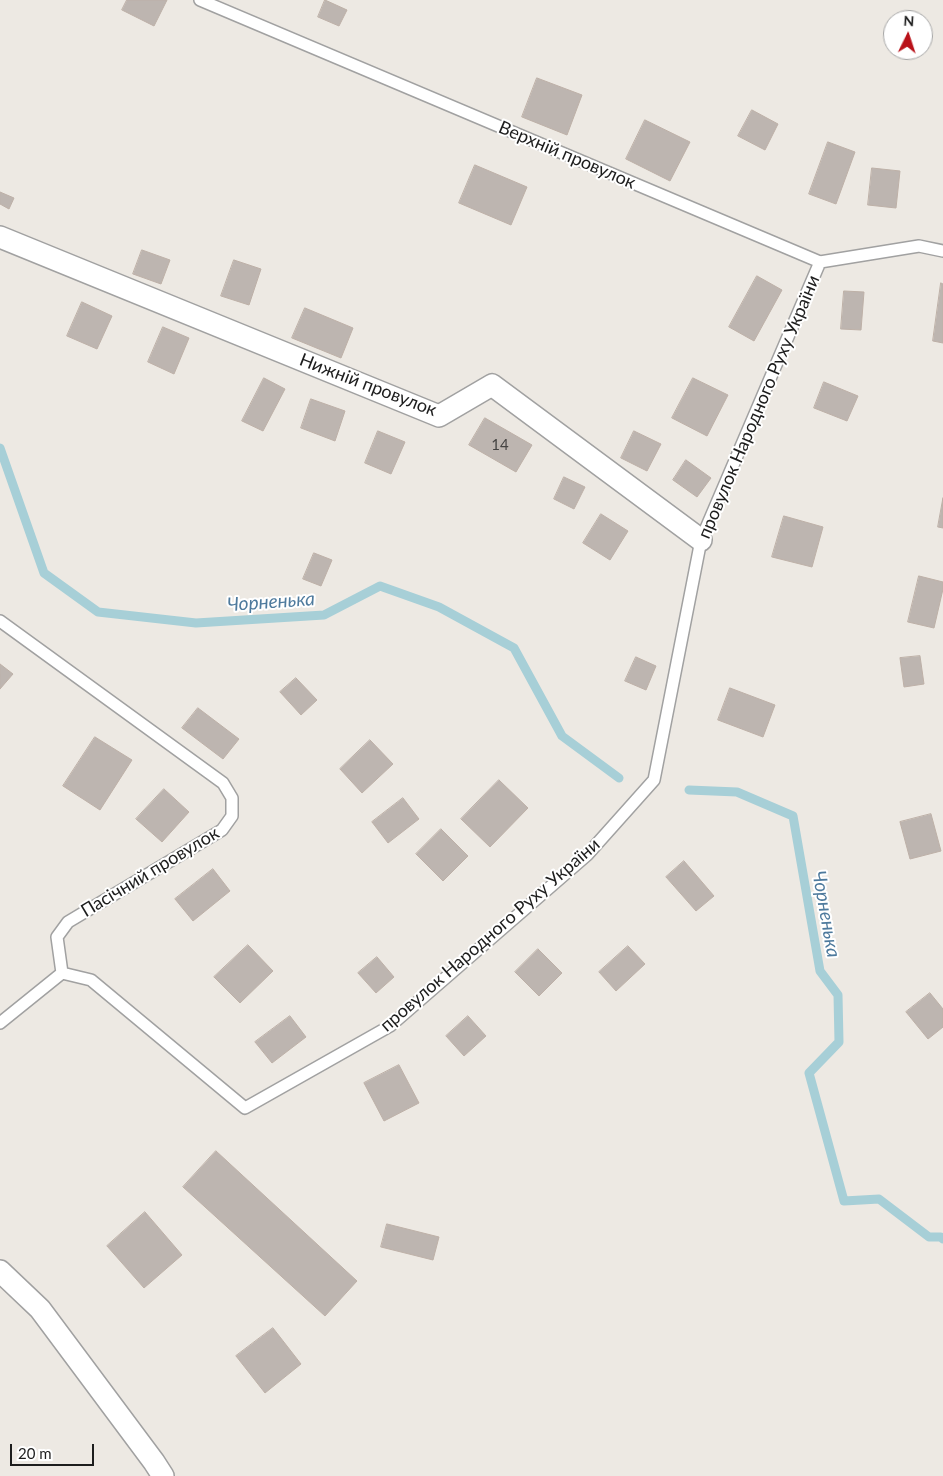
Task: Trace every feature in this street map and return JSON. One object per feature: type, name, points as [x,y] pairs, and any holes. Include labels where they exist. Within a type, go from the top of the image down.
[{"type":"street","name":"Нижній провулок","points":[[0,237],[440,416],[492,385],[701,540]]},
{"type":"street","points":[[0,1271],[40,1309],[163,1476]]},
{"type":"lane","name":"Верхній провулок","points":[[200,0],[820,262]]},
{"type":"lane","points":[[820,262],[919,246],[943,251]]},
{"type":"lane","name":"провулок Народного Руху України","points":[[62,973],[91,980],[245,1108],[390,1026],[587,855],[654,780],[701,540],[820,262]]},
{"type":"lane","name":"Пасічний провулок","points":[[0,621],[223,783],[232,798],[232,816],[222,830],[68,922],[57,937],[62,973]]},
{"type":"lane","points":[[0,1023],[62,973]]},
{"type":"building","points":[[127,0],[167,0],[154,26],[122,10]]},
{"type":"building","points":[[325,0],[347,10],[339,26],[318,17]]},
{"type":"building","points":[[537,78],[582,95],[567,135],[522,117]]},
{"type":"building","points":[[752,110],[778,124],[765,150],[738,136]]},
{"type":"building","points":[[645,120],[690,142],[670,181],[626,159]]},
{"type":"building","points":[[828,142],[855,152],[836,204],[809,194]]},
{"type":"building","points":[[475,165],[527,187],[511,225],[459,203]]},
{"type":"building","points":[[872,168],[900,171],[896,208],[868,205]]},
{"type":"building","points":[[0,192],[14,198],[9,209],[0,204]]},
{"type":"building","points":[[142,250],[170,260],[161,284],[133,274]]},
{"type":"building","points":[[234,260],[261,269],[249,305],[221,296]]},
{"type":"building","points":[[757,276],[782,290],[754,341],[729,327]]},
{"type":"building","points":[[941,283],[943,284],[943,343],[933,341]]},
{"type":"building","points":[[844,291],[864,292],[861,330],[841,329]]},
{"type":"building","points":[[82,302],[112,316],[97,349],[67,336]]},
{"type":"building","points":[[305,308],[353,328],[341,358],[292,338]]},
{"type":"building","points":[[163,327],[189,338],[174,374],[148,362]]},
{"type":"building","points":[[264,378],[285,389],[263,431],[242,421]]},
{"type":"building","points":[[693,378],[728,395],[707,436],[672,418]]},
{"type":"building","points":[[824,382],[858,396],[847,421],[814,408]]},
{"type":"building","points":[[311,399],[345,411],[335,441],[301,428]]},
{"type":"building","points":[[485,418],[532,445],[516,472],[469,445]]},
{"type":"building","points":[[378,431],[405,442],[391,474],[365,463]]},
{"type":"building","points":[[634,431],[661,444],[647,471],[621,458]]},
{"type":"building","points":[[686,460],[711,478],[697,497],[673,480]]},
{"type":"building","points":[[564,477],[585,487],[574,509],[554,499]]},
{"type":"building","points":[[943,498],[943,528],[938,527]]},
{"type":"building","points":[[601,514],[628,531],[610,560],[583,543]]},
{"type":"building","points":[[784,516],[823,527],[812,567],[772,557]]},
{"type":"building","points":[[314,553],[332,560],[321,586],[303,579]]},
{"type":"building","points":[[919,576],[943,582],[934,628],[908,622]]},
{"type":"building","points":[[920,656],[924,684],[904,687],[900,658]]},
{"type":"building","points":[[636,657],[656,666],[646,690],[625,681]]},
{"type":"building","points":[[0,664],[13,674],[0,689]]},
{"type":"building","points":[[296,678],[317,700],[301,715],[280,692]]},
{"type":"building","points":[[730,688],[775,705],[763,737],[718,720]]},
{"type":"building","points":[[198,708],[239,739],[223,759],[182,728]]},
{"type":"building","points":[[95,737],[132,760],[100,810],[63,786]]},
{"type":"building","points":[[370,740],[393,764],[362,793],[340,769]]},
{"type":"building","points":[[499,780],[528,808],[490,847],[461,819]]},
{"type":"building","points":[[164,789],[189,812],[162,842],[136,819]]},
{"type":"building","points":[[403,798],[419,819],[388,843],[372,822]]},
{"type":"building","points":[[931,814],[941,851],[910,859],[900,822]]},
{"type":"building","points":[[441,829],[468,856],[443,881],[416,854]]},
{"type":"building","points":[[684,861],[714,896],[696,911],[666,877]]},
{"type":"building","points":[[213,869],[230,891],[193,921],[175,899]]},
{"type":"building","points":[[248,945],[273,971],[240,1003],[214,977]]},
{"type":"building","points":[[628,946],[645,964],[616,991],[599,972]]},
{"type":"building","points":[[538,949],[562,973],[539,996],[515,972]]},
{"type":"building","points":[[377,957],[394,977],[376,993],[358,973]]},
{"type":"building","points":[[930,993],[943,1009],[943,1027],[928,1039],[906,1012]]},
{"type":"building","points":[[290,1016],[306,1037],[272,1063],[255,1042]]},
{"type":"building","points":[[468,1016],[486,1036],[464,1056],[446,1036]]},
{"type":"building","points":[[399,1065],[419,1103],[384,1121],[364,1083]]},
{"type":"building","points":[[216,1151],[357,1281],[325,1316],[183,1187]]},
{"type":"building","points":[[145,1212],[182,1255],[144,1288],[107,1246]]},
{"type":"building","points":[[387,1224],[439,1237],[433,1260],[381,1247]]},
{"type":"building","points":[[273,1328],[301,1364],[265,1393],[236,1356]]},
{"type":"waterway","name":"Чорненька","points":[[0,448],[44,573],[98,612],[196,623],[324,615],[380,586],[439,607],[514,648],[562,736],[619,778]]},
{"type":"waterway","name":"Чорненька","points":[[689,790],[737,792],[793,816],[820,971],[838,995],[839,1042],[809,1073],[844,1201],[879,1199],[929,1237],[941,1237],[943,1239]]}]
